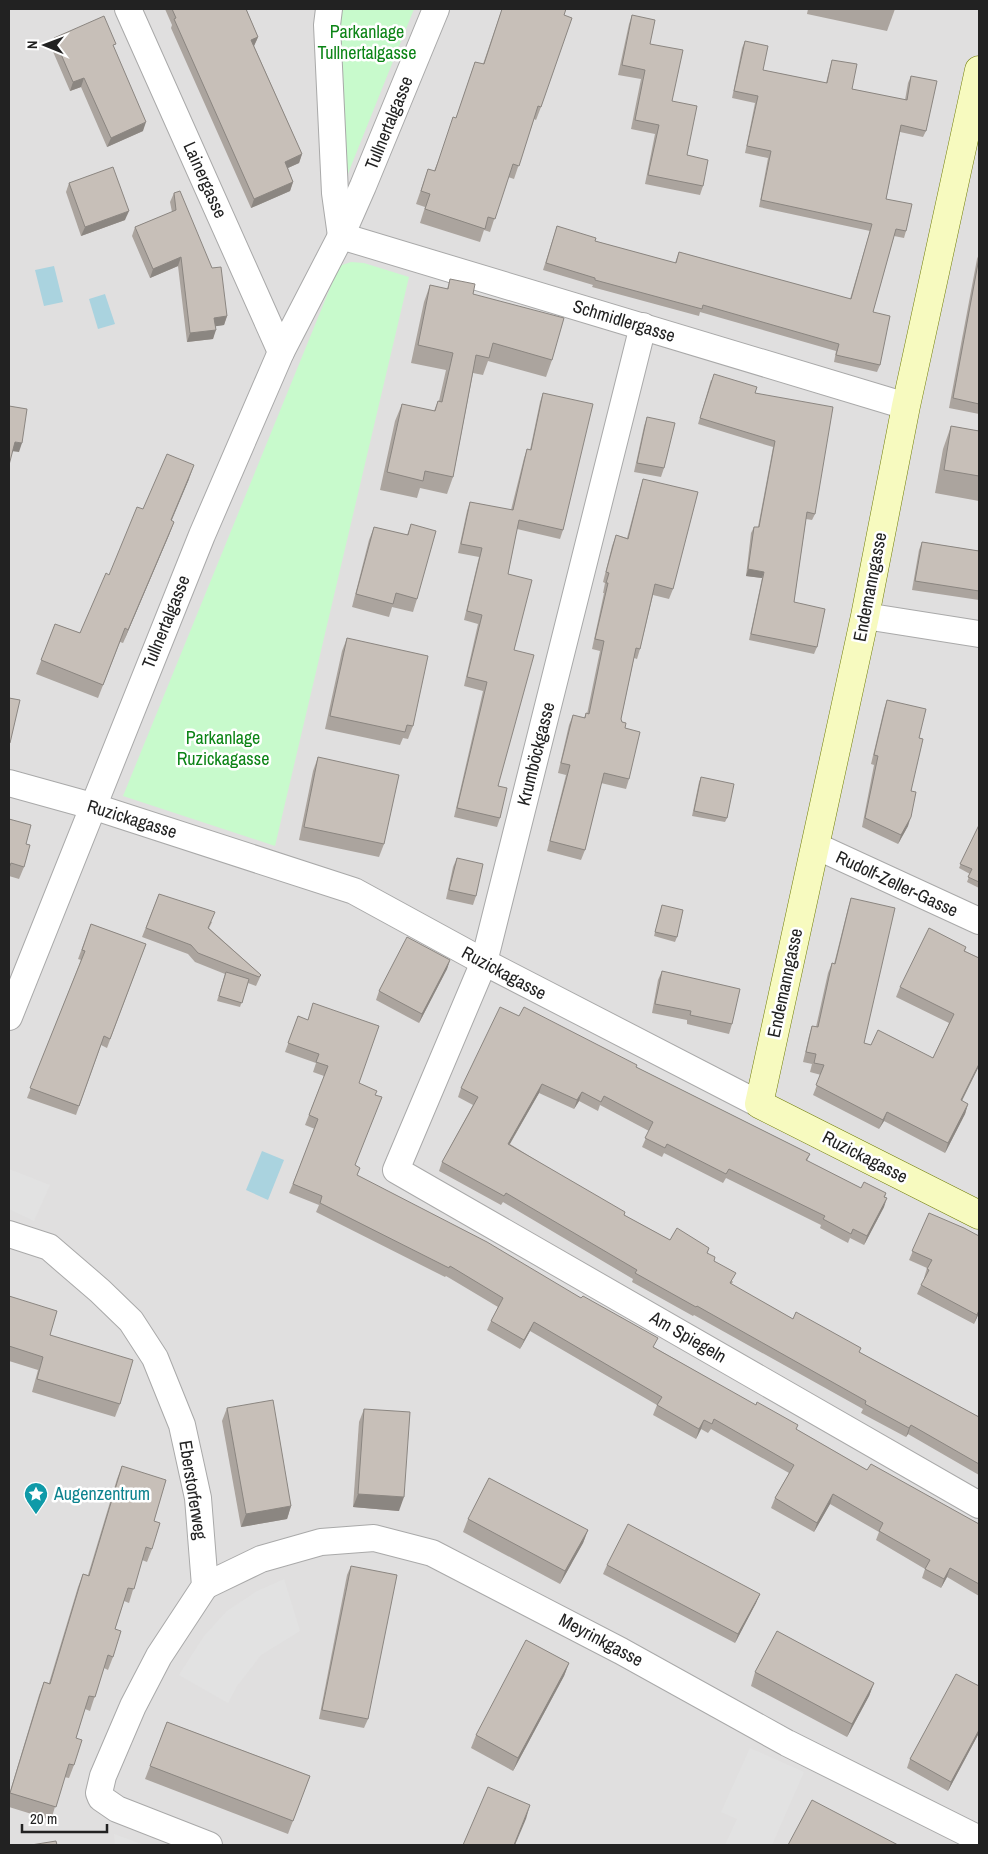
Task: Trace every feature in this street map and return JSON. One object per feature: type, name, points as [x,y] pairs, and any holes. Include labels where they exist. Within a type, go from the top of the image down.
[{"type":"street","name":"Lainergasse","points":[[128,9],[281,352]]},
{"type":"street","points":[[329,9],[327,25],[335,193],[341,236]]},
{"type":"street","name":"Tullnertalgasse","points":[[9,1017],[202,535],[281,352],[341,236],[436,9]]},
{"type":"street","name":"Endemanngasse","points":[[759,1104],[865,616],[906,406],[979,70]]},
{"type":"street","name":"Schmidlergasse","points":[[341,236],[906,406]]},
{"type":"street","name":"Krumböckgasse","points":[[396,1170],[484,962],[643,326]]},
{"type":"street","points":[[865,616],[979,634]]},
{"type":"street","name":"Ruzickagasse","points":[[9,783],[92,806],[354,891],[484,962],[759,1104],[979,1214]]},
{"type":"street","name":"Rudolf-Zeller-Gasse","points":[[816,846],[979,921]]},
{"type":"street","name":"Am Spiegeln","points":[[396,1170],[979,1505]]},
{"type":"street","name":"Eberstorferweg","points":[[9,1234],[50,1247],[132,1321],[155,1358],[184,1434],[198,1502],[204,1586]]},
{"type":"street","name":"Meyrinkgasse","points":[[204,1586],[260,1560],[321,1542],[374,1538],[432,1553],[621,1650],[787,1743],[979,1839]]},
{"type":"street","points":[[204,1586],[159,1656],[133,1706],[99,1786],[101,1798],[117,1809],[209,1845]]},
{"type":"shaded area","points":[[9,9],[979,9],[979,1845],[9,1845]]},
{"type":"shaded area","points":[[9,1169],[50,1185],[34,1221],[9,1209]]},
{"type":"shaded area","points":[[284,1579],[300,1631],[261,1655],[237,1686],[228,1703],[179,1675],[204,1636],[227,1611],[257,1591]]},
{"type":"shaded area","points":[[750,1748],[804,1772],[772,1845],[725,1845],[737,1819],[721,1812]]},
{"type":"shaded area","points":[[114,1834],[144,1845],[115,1845]]},
{"type":"green space","name":"Parkanlage Tullnertalgasse","points":[[338,9],[414,9],[341,191]]},
{"type":"green space","name":"Parkanlage Ruzickagasse","points":[[351,262],[364,263],[409,277],[275,846],[123,796],[339,266]]},
{"type":"water","points":[[54,266],[63,302],[44,306],[35,270]]},
{"type":"water","points":[[105,294],[115,324],[98,329],[89,299]]},
{"type":"water","points":[[262,1151],[284,1160],[268,1200],[246,1190]]},
{"type":"building","points":[[172,9],[246,9],[258,37],[251,40],[302,154],[285,162],[293,182],[254,199],[174,19],[176,18]]},
{"type":"building","points":[[502,9],[566,9],[564,15],[572,18],[541,107],[538,106],[519,166],[513,164],[495,219],[488,217],[485,229],[425,209],[430,194],[421,191],[428,169],[435,171],[453,117],[456,118],[475,62],[484,64]]},
{"type":"building","points":[[632,15],[655,20],[650,44],[683,50],[672,101],[697,106],[687,155],[708,160],[703,186],[648,175],[659,125],[635,120],[645,70],[622,65]]},
{"type":"building","points":[[104,16],[116,44],[113,45],[146,122],[111,138],[84,78],[73,82],[54,38]]},
{"type":"building","points":[[745,41],[768,46],[763,70],[827,83],[832,60],[857,64],[852,89],[907,100],[911,76],[937,81],[926,131],[901,125],[886,199],[912,204],[906,231],[896,229],[873,312],[890,316],[880,365],[836,355],[839,344],[703,305],[702,309],[595,280],[595,278],[546,263],[557,226],[596,238],[595,241],[676,263],[679,252],[851,299],[872,224],[761,200],[771,151],[747,146],[758,96],[734,91]]},
{"type":"building","points":[[113,167],[129,211],[85,227],[69,183]]},
{"type":"building","points":[[180,191],[212,268],[221,267],[227,316],[214,318],[216,330],[190,333],[181,257],[153,269],[135,227],[176,210],[174,193]]},
{"type":"building","points":[[979,258],[979,404],[953,398]]},
{"type":"building","points":[[450,279],[475,284],[473,294],[564,318],[552,360],[493,343],[489,358],[476,355],[453,477],[425,471],[423,481],[387,472],[402,404],[435,411],[438,401],[442,402],[453,353],[418,345],[430,285],[448,289]]},
{"type":"building","points":[[714,374],[757,387],[755,393],[833,407],[815,514],[807,512],[794,602],[825,609],[817,647],[751,634],[764,572],[748,569],[754,527],[759,527],[775,441],[700,418]]},
{"type":"building","points":[[543,393],[593,404],[563,530],[519,520],[508,574],[532,580],[514,650],[534,655],[498,786],[507,788],[500,818],[457,808],[487,682],[467,677],[482,615],[467,611],[482,548],[461,544],[470,502],[513,510],[527,449],[531,450]]},
{"type":"building","points":[[9,406],[27,409],[22,443],[15,442],[9,465]]},
{"type":"building","points":[[647,417],[675,423],[664,468],[637,463]]},
{"type":"building","points":[[951,426],[979,431],[979,476],[944,470]]},
{"type":"building","points":[[167,454],[194,465],[171,520],[174,522],[128,630],[125,628],[103,685],[41,660],[55,624],[80,633],[106,573],[109,575],[137,507],[143,509]]},
{"type":"building","points":[[643,479],[698,492],[673,589],[655,584],[640,649],[636,648],[621,719],[622,722],[626,723],[625,728],[640,732],[629,779],[604,773],[585,850],[550,841],[570,765],[561,763],[573,715],[585,718],[586,713],[589,714],[604,641],[595,639],[608,583],[606,583],[609,573],[606,572],[616,535],[628,539]]},
{"type":"building","points":[[411,524],[436,531],[417,599],[396,593],[393,604],[356,594],[374,527],[408,535]]},
{"type":"building","points":[[922,542],[979,551],[979,591],[915,581]]},
{"type":"building","points":[[347,638],[428,656],[413,726],[407,725],[405,732],[330,716]]},
{"type":"building","points":[[9,698],[20,700],[10,743],[9,743]]},
{"type":"building","points":[[887,700],[926,709],[919,738],[923,739],[911,791],[916,792],[911,817],[901,835],[865,818],[878,756],[874,755]]},
{"type":"building","points":[[318,757],[399,775],[384,844],[304,827]]},
{"type":"building","points":[[701,777],[734,784],[727,818],[694,811]]},
{"type":"building","points":[[9,819],[31,825],[26,844],[30,845],[24,867],[11,863],[9,868]]},
{"type":"building","points":[[979,825],[979,882],[968,877],[972,869],[960,864]]},
{"type":"building","points":[[457,858],[483,864],[476,896],[449,890]]},
{"type":"building","points":[[159,894],[215,912],[208,928],[261,975],[259,977],[198,953],[191,945],[146,928]]},
{"type":"building","points":[[851,898],[895,908],[864,1043],[871,1045],[878,1030],[933,1058],[954,1014],[900,987],[929,928],[966,947],[964,951],[979,958],[979,1064],[961,1100],[968,1104],[948,1143],[887,1112],[883,1120],[816,1085],[824,1065],[814,1063],[816,1054],[806,1052],[812,1026],[818,1027],[832,963],[835,964]]},
{"type":"building","points":[[662,905],[683,910],[677,937],[655,932]]},
{"type":"building","points":[[91,924],[146,944],[110,1039],[104,1036],[79,1106],[30,1088],[85,951],[82,950]]},
{"type":"building","points":[[407,937],[450,960],[422,1014],[379,991]]},
{"type":"building","points":[[662,971],[740,989],[732,1024],[690,1015],[691,1011],[655,1004]]},
{"type":"building","points":[[226,972],[249,979],[242,1003],[219,996]]},
{"type":"building","points":[[313,1003],[379,1026],[359,1083],[377,1091],[375,1095],[382,1097],[355,1165],[360,1168],[357,1175],[487,1242],[581,1298],[583,1296],[658,1338],[653,1347],[756,1405],[757,1402],[798,1425],[796,1429],[867,1470],[871,1464],[979,1524],[979,1584],[950,1568],[944,1579],[925,1569],[930,1560],[879,1531],[883,1523],[833,1494],[817,1523],[775,1498],[794,1465],[714,1419],[712,1424],[704,1420],[699,1429],[657,1405],[662,1397],[534,1322],[524,1340],[491,1321],[503,1298],[450,1266],[449,1268],[320,1203],[322,1196],[293,1184],[318,1119],[309,1115],[328,1066],[316,1062],[319,1054],[288,1043],[298,1016],[308,1020]]},
{"type":"building","points":[[500,1007],[519,1016],[524,1007],[637,1065],[636,1067],[810,1154],[806,1160],[861,1188],[864,1182],[886,1193],[884,1197],[887,1198],[867,1236],[853,1229],[851,1234],[823,1219],[825,1216],[729,1169],[726,1174],[667,1144],[665,1148],[645,1138],[653,1122],[604,1096],[601,1102],[582,1092],[577,1100],[542,1084],[508,1144],[625,1212],[624,1215],[670,1240],[677,1228],[709,1248],[707,1253],[715,1257],[714,1261],[736,1273],[730,1283],[793,1319],[796,1312],[861,1348],[859,1352],[979,1417],[979,1464],[911,1425],[909,1428],[865,1404],[866,1401],[635,1273],[637,1270],[506,1193],[504,1196],[442,1162],[478,1097],[461,1088]]},
{"type":"building","points":[[929,1213],[979,1236],[979,1310],[977,1315],[921,1285],[932,1260],[912,1251]]},
{"type":"building","points":[[9,1296],[57,1311],[50,1335],[133,1360],[120,1404],[37,1379],[43,1357],[9,1346]]},
{"type":"building","points":[[273,1400],[291,1506],[246,1514],[227,1408]]},
{"type":"building","points":[[364,1409],[410,1412],[404,1497],[358,1494]]},
{"type":"building","points":[[122,1466],[166,1480],[154,1521],[160,1523],[152,1549],[146,1547],[134,1589],[128,1588],[115,1629],[121,1631],[113,1657],[108,1655],[95,1697],[89,1696],[76,1738],[82,1740],[74,1765],[69,1764],[56,1807],[10,1793],[44,1682],[50,1684],[83,1574],[89,1576]]},
{"type":"building","points":[[489,1478],[588,1530],[565,1571],[468,1519]]},
{"type":"building","points":[[628,1524],[760,1594],[738,1634],[607,1565]]},
{"type":"building","points":[[351,1566],[397,1575],[368,1719],[322,1710]]},
{"type":"building","points":[[777,1631],[874,1683],[852,1724],[755,1672]]},
{"type":"building","points":[[526,1640],[569,1663],[518,1758],[476,1735]]},
{"type":"building","points":[[956,1674],[979,1686],[979,1730],[951,1782],[910,1759]]},
{"type":"building","points":[[167,1722],[310,1776],[293,1821],[150,1766]]},
{"type":"building","points":[[488,1787],[530,1805],[514,1845],[463,1845]]},
{"type":"building","points":[[812,1800],[898,1845],[788,1845]]},
{"type":"building","points":[[56,1841],[57,1845],[31,1845]]},
{"type":"place","name":"Augenzentrum","points":[[36,1515]]}]
